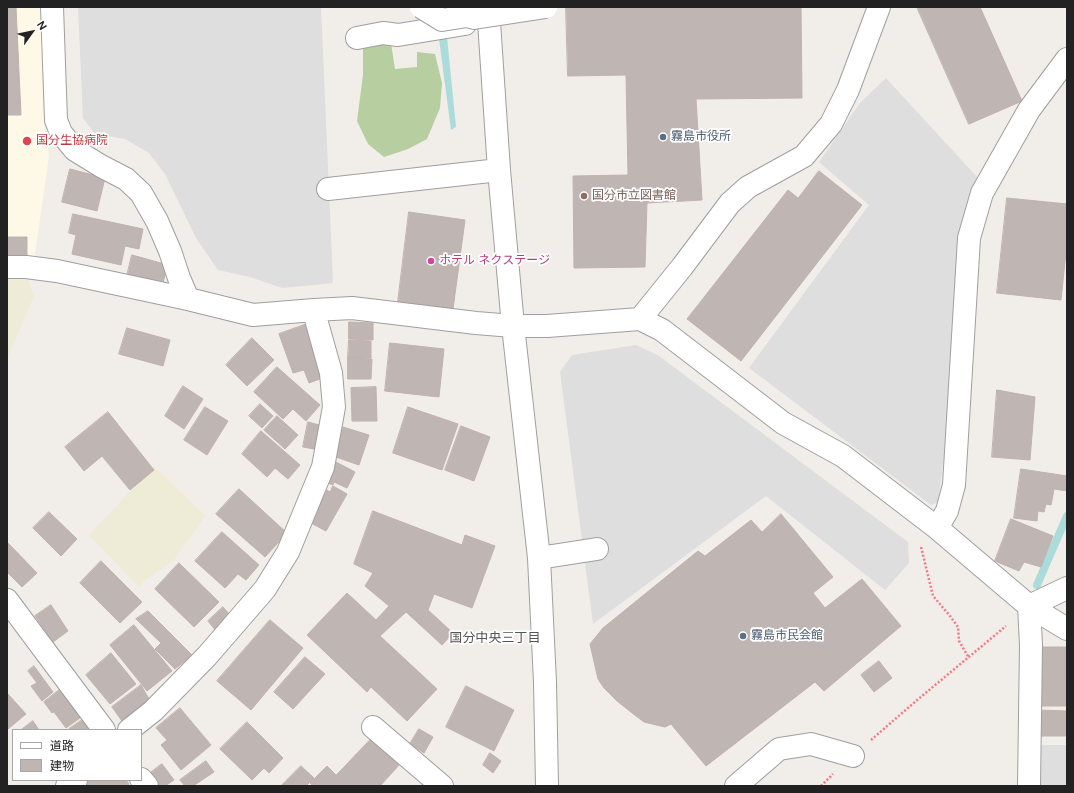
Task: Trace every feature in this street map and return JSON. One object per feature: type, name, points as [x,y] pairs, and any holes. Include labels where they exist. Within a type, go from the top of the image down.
[{"type":"street","points":[[52,7],[56,120],[61,133],[75,150],[101,166],[126,178],[141,193],[157,221],[165,239],[188,299]]},
{"type":"street","points":[[421,7],[442,20],[481,13],[546,7]]},
{"type":"street","points":[[640,319],[682,267],[730,203],[748,187],[804,156],[831,124],[848,90],[879,7]]},
{"type":"street","points":[[357,38],[383,33],[398,35],[467,24],[481,13]]},
{"type":"street","points":[[481,13],[498,170],[512,326],[539,558],[545,682],[547,786]]},
{"type":"street","points":[[937,528],[947,511],[954,484],[970,238],[982,193],[1029,110],[1067,59]]},
{"type":"street","points":[[328,189],[498,170]]},
{"type":"street","points":[[7,267],[26,267],[57,271],[188,299],[253,315],[352,308],[512,326],[547,326],[640,319],[662,330],[783,423],[843,456],[937,528],[1029,606],[1067,630]]},
{"type":"street","points":[[130,729],[153,711],[207,656],[265,589],[288,552],[322,467],[334,407],[331,373],[316,323],[314,310]]},
{"type":"street","points":[[539,558],[597,549]]},
{"type":"street","points":[[1029,606],[1067,588]]},
{"type":"street","points":[[7,600],[103,729]]},
{"type":"street","points":[[1029,606],[1032,645],[1029,786]]},
{"type":"street","points":[[373,727],[442,786]]},
{"type":"street","points":[[736,786],[779,749],[811,744],[853,756]]},
{"type":"path","points":[[937,528],[921,546],[933,596],[958,627],[959,640],[969,658]]},
{"type":"path","points":[[821,786],[916,701],[1029,606]]},
{"type":"shaded area","name":"国分生協病院","points":[[7,7],[41,7],[44,125],[49,156],[34,261],[7,262]]},
{"type":"shaded area","points":[[78,7],[321,7],[333,283],[282,288],[250,277],[218,270],[196,238],[165,174],[149,153],[125,139],[95,134],[83,118]]},
{"type":"shaded area","points":[[886,78],[977,177],[965,219],[950,411],[938,502],[931,505],[749,368],[869,205],[819,162],[860,103]]},
{"type":"shaded area","points":[[7,279],[28,280],[34,296],[8,356]]},
{"type":"shaded area","points":[[636,345],[659,356],[908,542],[909,563],[885,590],[766,496],[593,624],[560,372],[572,355]]},
{"type":"shaded area","points":[[154,466],[205,516],[174,560],[144,581],[139,587],[89,535]]},
{"type":"shaded area","points":[[1038,745],[1067,745],[1067,786],[1036,786]]},
{"type":"green space","points":[[390,37],[395,69],[417,67],[417,52],[435,54],[442,83],[440,108],[427,139],[408,149],[384,157],[368,144],[357,121],[363,75],[363,43]]},
{"type":"water","points":[[430,7],[444,7],[456,127],[451,130],[439,39]]},
{"type":"building","points":[[7,7],[16,7],[21,115],[7,115]]},
{"type":"building","name":"霧島市役所","points":[[566,7],[801,7],[802,98],[696,99],[702,200],[647,203],[645,267],[574,268],[573,176],[628,175],[626,75],[568,76]]},
{"type":"building","points":[[917,7],[980,7],[1022,101],[969,124]]},
{"type":"building","points":[[70,169],[105,178],[97,211],[62,202]]},
{"type":"building","points":[[819,171],[862,205],[741,361],[687,319],[788,190],[798,198]]},
{"type":"building","points":[[1007,198],[1067,204],[1067,242],[1061,300],[997,293]]},
{"type":"building","name":"ホテル ネクステージ","points":[[409,212],[465,220],[453,309],[398,302]]},
{"type":"building","points":[[73,214],[143,229],[139,249],[125,246],[121,265],[72,254],[76,235],[69,233]]},
{"type":"building","points":[[7,237],[27,237],[27,258],[7,258]]},
{"type":"building","points":[[132,255],[168,265],[162,286],[127,276]]},
{"type":"building","points":[[349,322],[373,323],[373,340],[349,339]]},
{"type":"building","points":[[307,324],[325,377],[309,383],[304,370],[293,373],[279,334]]},
{"type":"building","points":[[127,328],[170,340],[163,366],[119,354]]},
{"type":"building","points":[[252,338],[274,360],[247,386],[226,365]]},
{"type":"building","points":[[349,340],[371,341],[371,358],[348,358]]},
{"type":"building","points":[[390,343],[444,349],[439,397],[385,391]]},
{"type":"building","points":[[348,358],[372,359],[371,379],[348,379]]},
{"type":"building","points":[[277,367],[320,405],[306,421],[293,409],[283,419],[254,392]]},
{"type":"building","points":[[183,386],[203,399],[184,429],[165,416]]},
{"type":"building","points":[[376,387],[377,421],[352,421],[351,388]]},
{"type":"building","points":[[997,390],[1035,397],[1030,460],[992,457]]},
{"type":"building","points":[[260,404],[273,416],[262,428],[249,416]]},
{"type":"building","points":[[205,407],[228,421],[207,455],[184,440]]},
{"type":"building","points":[[408,407],[458,424],[442,470],[393,453]]},
{"type":"building","points":[[108,412],[154,470],[130,490],[102,456],[84,471],[65,447]]},
{"type":"building","points":[[277,416],[298,435],[285,449],[264,430]]},
{"type":"building","points":[[308,422],[323,426],[319,450],[303,447]]},
{"type":"building","points":[[461,426],[490,437],[474,481],[445,470]]},
{"type":"building","points":[[343,427],[369,435],[359,465],[333,456]]},
{"type":"building","points":[[261,431],[300,465],[288,479],[275,468],[267,477],[242,454]]},
{"type":"building","points":[[336,462],[355,472],[347,488],[334,482],[333,485],[326,482]]},
{"type":"building","points":[[1021,469],[1067,476],[1067,491],[1054,489],[1051,505],[1046,504],[1044,512],[1038,511],[1037,521],[1014,518]]},
{"type":"building","points":[[333,486],[347,494],[326,531],[309,522],[327,490],[330,492]]},
{"type":"building","points":[[239,489],[287,533],[265,557],[216,514]]},
{"type":"building","points":[[373,511],[462,545],[465,535],[495,546],[472,608],[434,594],[428,610],[453,633],[442,645],[406,612],[380,636],[437,689],[407,721],[371,687],[367,692],[307,635],[347,593],[376,620],[389,606],[365,586],[373,573],[354,564]]},
{"type":"building","points":[[49,512],[77,539],[61,556],[33,528]]},
{"type":"building","name":"霧島市民会館","points":[[781,514],[833,577],[813,593],[825,608],[862,579],[901,626],[824,691],[815,682],[706,766],[671,724],[665,727],[644,722],[617,701],[604,688],[598,679],[590,644],[603,628],[698,551],[705,556],[751,520],[762,532]]},
{"type":"building","points":[[1011,519],[1053,536],[1041,567],[1024,562],[1019,571],[995,561]]},
{"type":"building","points":[[222,532],[259,565],[246,580],[238,574],[225,588],[195,561]]},
{"type":"building","points":[[7,542],[37,573],[22,587],[7,572]]},
{"type":"building","points":[[101,561],[142,602],[120,623],[80,583]]},
{"type":"building","points":[[179,563],[219,602],[194,627],[155,589]]},
{"type":"building","points":[[51,605],[68,631],[53,642],[35,616]]},
{"type":"building","points":[[223,607],[230,615],[216,631],[208,621]]},
{"type":"building","points":[[148,611],[192,655],[175,669],[155,649],[161,643],[136,619]]},
{"type":"building","points":[[270,620],[303,648],[251,710],[217,681]]},
{"type":"building","points":[[134,625],[172,671],[147,691],[110,645]]},
{"type":"building","points":[[1041,647],[1066,647],[1067,706],[1040,706]]},
{"type":"building","points":[[111,653],[136,684],[110,704],[86,675]]},
{"type":"building","points":[[305,657],[325,674],[293,709],[274,692]]},
{"type":"building","points":[[879,661],[892,678],[874,692],[861,675]]},
{"type":"building","points":[[34,666],[53,692],[42,701],[31,686],[37,683],[28,671]]},
{"type":"building","points":[[141,685],[149,699],[122,721],[112,707]]},
{"type":"building","points":[[466,686],[514,710],[494,751],[446,727]]},
{"type":"building","points":[[63,687],[72,699],[52,713],[44,702]]},
{"type":"building","points":[[7,693],[26,714],[8,729],[7,728]]},
{"type":"building","points":[[72,699],[84,715],[66,728],[54,712]]},
{"type":"building","points":[[180,708],[211,745],[181,770],[161,745],[167,740],[156,728]]},
{"type":"building","points":[[1038,710],[1067,711],[1067,736],[1037,736]]},
{"type":"building","points":[[85,718],[93,729],[69,729]]},
{"type":"building","points":[[33,721],[38,729],[22,729]]},
{"type":"building","points":[[247,722],[283,758],[269,773],[264,768],[252,780],[220,749]]},
{"type":"building","points":[[419,729],[433,737],[424,753],[410,744]]},
{"type":"building","points":[[372,738],[400,764],[380,786],[313,786],[310,783],[327,766],[336,775]]},
{"type":"building","points":[[490,753],[501,761],[493,773],[483,765]]},
{"type":"building","points":[[206,761],[214,772],[193,786],[185,786],[180,780]]},
{"type":"building","points":[[162,764],[174,780],[165,786],[158,786],[149,774]]},
{"type":"building","points":[[301,766],[314,778],[306,786],[281,786]]},
{"type":"building","points":[[88,781],[127,781],[129,784],[127,786],[82,785]]},
{"type":"waterway","points":[[1037,585],[1067,516]]},
{"type":"place","name":"霧島市役所","points":[[663,137]]},
{"type":"place","name":"国分生協病院","points":[[27,141]]},
{"type":"place","name":"国分市立図書館","points":[[584,196]]},
{"type":"place","name":"ホテル ネクステージ","points":[[431,261]]},
{"type":"place","name":"霧島市民会館","points":[[743,636]]},
{"type":"district","name":"国分中央三丁目","points":[[495,639]]}]
